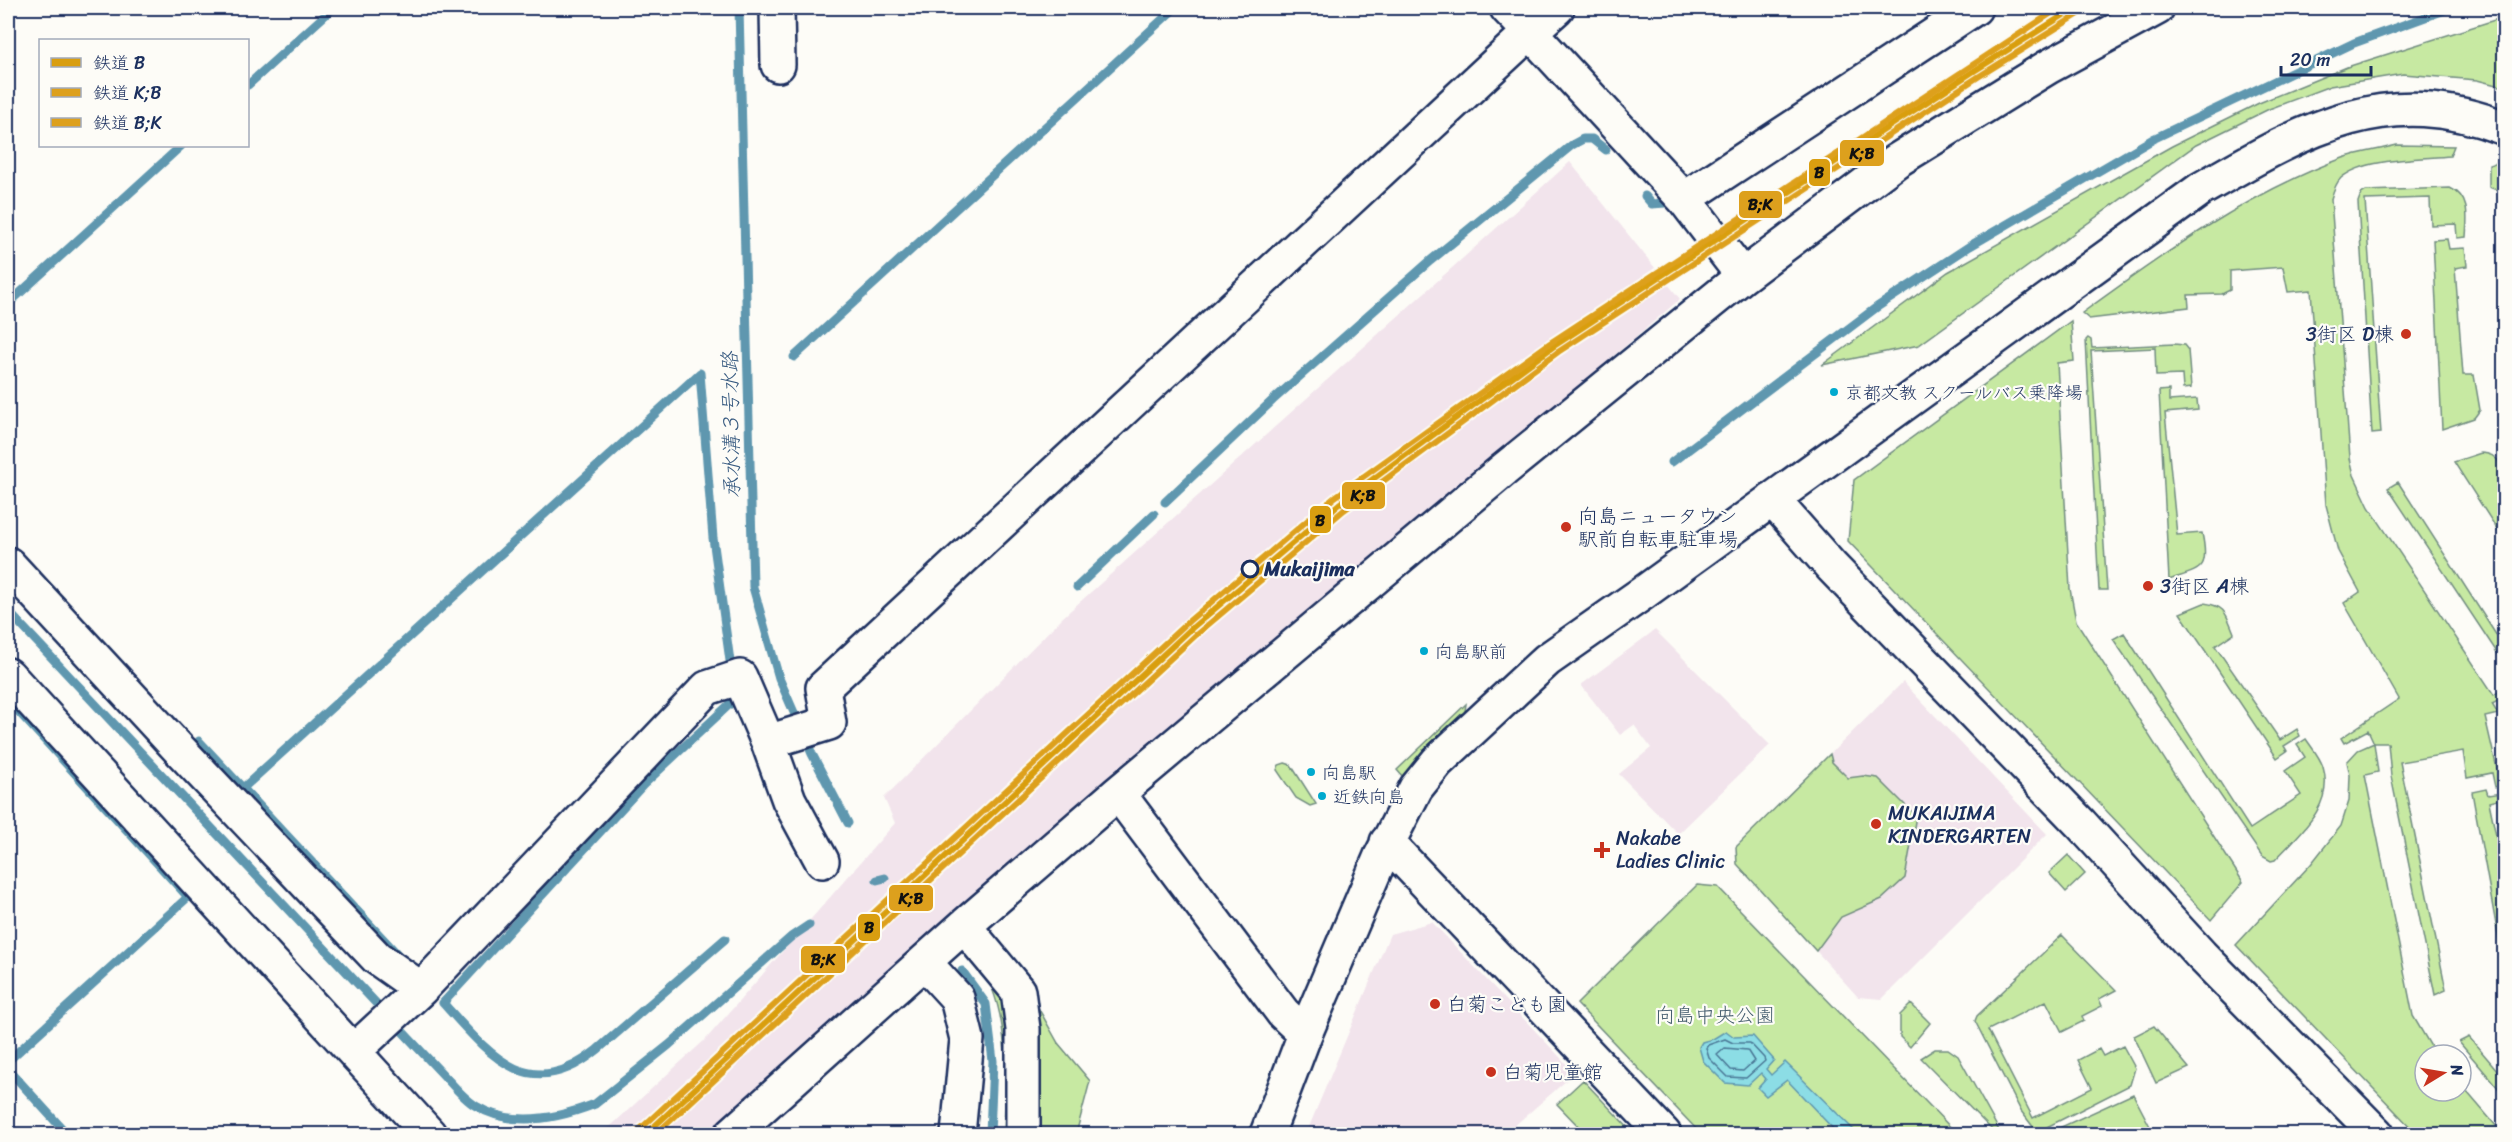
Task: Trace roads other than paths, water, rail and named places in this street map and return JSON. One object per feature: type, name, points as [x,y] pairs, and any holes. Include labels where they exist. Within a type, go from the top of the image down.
[{"type":"street","points":[[777,8],[778,65]]},
{"type":"street","points":[[1507,8],[1684,199],[1743,276]]},
{"type":"street","points":[[772,741],[830,723],[823,688],[1557,8]]},
{"type":"street","points":[[1684,199],[1975,8]]},
{"type":"street","points":[[732,1134],[964,926],[1118,793],[1501,472],[1743,276],[1896,161],[2048,67],[2157,8]]},
{"type":"street","points":[[1267,1134],[1305,1034],[1387,842],[1416,788],[1437,762],[1547,660],[1644,593],[2201,189],[2273,148],[2345,118],[2398,108],[2445,110],[2505,128]]},
{"type":"street","points":[[1772,499],[1831,566],[2073,816],[2201,955],[2377,1134]]},
{"type":"street","points":[[8,564],[178,748],[414,996]]},
{"type":"street","points":[[8,675],[366,1041],[429,1134]]},
{"type":"street","points":[[366,1041],[414,996],[707,688],[740,677],[772,741],[789,800],[822,861]]},
{"type":"street","points":[[1118,793],[1283,1012],[1305,1034]]},
{"type":"street","points":[[1387,842],[1664,1134]]},
{"type":"street","points":[[964,926],[1018,991],[1023,1029],[1023,1134]]},
{"type":"street","points":[[927,959],[957,998],[967,1039],[958,1134]]},
{"type":"water","points":[[1726,1031],[1734,1037],[1753,1036],[1774,1060],[1766,1069],[1771,1075],[1785,1062],[1858,1134],[1838,1134],[1787,1080],[1766,1096],[1758,1088],[1766,1079],[1761,1073],[1748,1085],[1725,1083],[1703,1061],[1699,1047],[1702,1042],[1713,1039]]},
{"type":"waterway","points":[[249,84],[333,8]]},
{"type":"waterway","name":"承水溝３号水路","points":[[739,8],[753,587],[779,678],[812,754],[848,823]]},
{"type":"waterway","points":[[794,357],[1175,8]]},
{"type":"waterway","points":[[1672,462],[1877,307],[1970,246],[2155,138],[2354,43],[2450,8]]},
{"type":"waterway","points":[[1165,502],[1273,400],[1430,261],[1572,145],[1583,139],[1592,139],[1606,150]]},
{"type":"waterway","points":[[8,304],[180,147]]},
{"type":"waterway","points":[[1645,196],[1652,204],[1665,203]]},
{"type":"waterway","points":[[243,788],[700,373],[713,538],[730,661]]},
{"type":"waterway","points":[[1077,587],[1154,514]]},
{"type":"waterway","points":[[8,611],[458,1091],[472,1104],[490,1113],[520,1119],[551,1117],[595,1104],[669,1045],[791,937],[809,925]]},
{"type":"waterway","points":[[8,700],[188,897],[8,1061]]},
{"type":"waterway","points":[[725,939],[597,1050],[572,1066],[550,1073],[530,1073],[511,1066],[493,1055],[443,1003],[643,785],[732,702]]},
{"type":"waterway","points":[[199,741],[401,958]]},
{"type":"waterway","points":[[877,880],[885,878]]},
{"type":"waterway","points":[[962,971],[986,1004],[993,1061],[990,1134]]},
{"type":"waterway","points":[[8,1069],[67,1134]]},
{"type":"rail line","name":"B","points":[[646,1134],[1192,628],[1339,504],[1554,346],[1974,71],[2075,8]]},
{"type":"rail line","name":"B;K","points":[[635,1134],[1189,621],[1335,497],[1550,343],[2050,14]]},
{"type":"rail line","name":"K;B","points":[[656,1134],[1197,634],[1344,510],[1558,352],[1978,77],[2079,14]]},
{"type":"place","name":"3街区 D棟","points":[[2406,334]]},
{"type":"place","name":"京都文教 スクールバス乗降場","points":[[1834,392]]},
{"type":"place","name":"向島ニュータウン 駅前自転車駐車場","points":[[1566,527]]},
{"type":"place","name":"Mukaijima","points":[[1250,569]]},
{"type":"place","name":"3街区 A棟","points":[[2148,586]]},
{"type":"place","name":"向島駅前","points":[[1424,651]]},
{"type":"place","name":"向島駅","points":[[1311,772]]},
{"type":"place","name":"近鉄向島","points":[[1322,796]]},
{"type":"place","name":"MUKAIJIMA KINDERGARTEN","points":[[1876,824]]},
{"type":"place","name":"Nakabe Ladies Clinic","points":[[1602,850]]},
{"type":"place","name":"白菊こども園","points":[[1435,1004]]},
{"type":"place","name":"白菊児童館","points":[[1491,1072]]},
{"type":"park label","name":"向島中央公園","points":[[1715,1015]]}]
